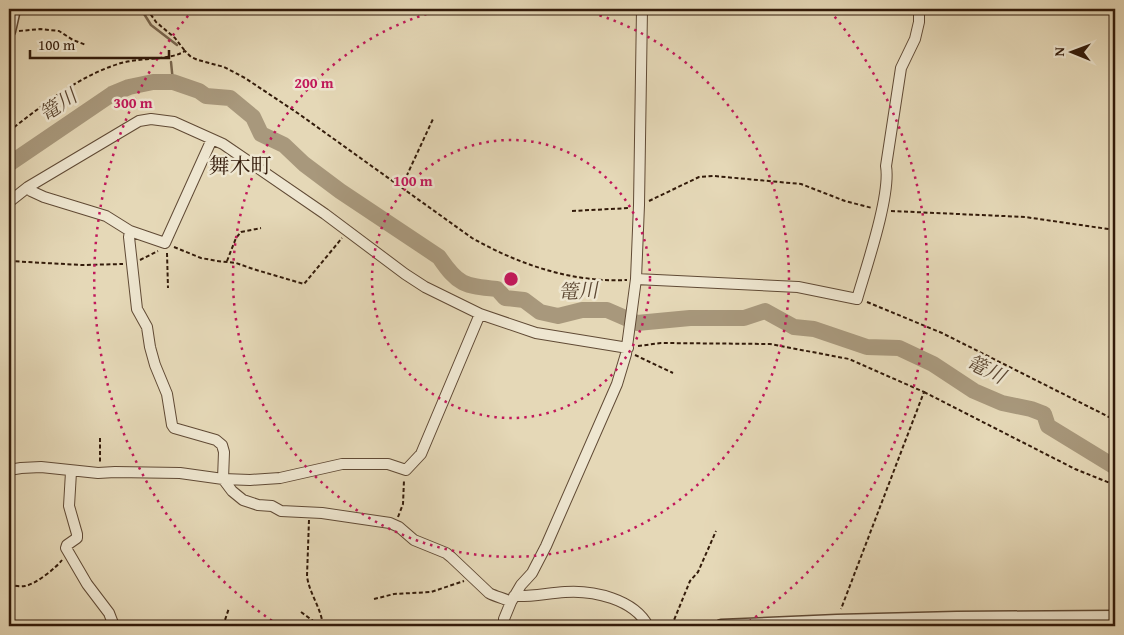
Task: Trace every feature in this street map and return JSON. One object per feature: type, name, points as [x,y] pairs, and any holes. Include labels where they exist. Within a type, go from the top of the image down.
[{"type":"street","points":[[9,30],[14,9]]},
{"type":"street","points":[[504,626],[504,619],[512,599],[532,573],[546,546],[617,384],[627,351],[636,281],[642,9]]},
{"type":"street","points":[[636,281],[798,286],[857,299],[881,211],[887,174],[886,166],[902,68],[915,39],[919,22],[919,9]]},
{"type":"street","points":[[9,202],[28,187],[139,121],[151,119],[174,122],[223,144],[425,287],[480,314],[536,333],[627,351]]},
{"type":"street","points":[[28,187],[31,191],[44,197],[106,216],[130,230],[166,244],[212,139]]},
{"type":"street","points":[[130,230],[129,237],[138,309],[147,327],[155,365],[167,394],[172,425],[174,428],[216,440],[222,445],[224,452],[223,478],[232,491],[244,500],[258,505],[272,506],[281,511],[322,513],[395,525],[414,540],[451,557],[471,578],[495,596],[512,599],[522,596],[582,592],[618,601],[633,610],[648,626]]},
{"type":"street","points":[[9,470],[41,467],[72,472],[180,473],[223,478],[280,478],[342,464],[388,464],[406,470],[421,454],[480,314]]},
{"type":"street","points":[[72,472],[70,506],[77,538],[67,544],[66,548],[87,584],[109,613],[114,626]]},
{"type":"street","points":[[721,626],[837,621],[1115,617]]},
{"type":"path","points":[[147,9],[156,22],[175,38],[191,57],[246,78],[472,238],[493,250],[538,268],[582,276],[636,281]]},
{"type":"path","points":[[9,30],[40,29],[59,31],[73,40],[86,45]]},
{"type":"path","points":[[9,131],[37,109],[98,72],[132,60],[179,56],[186,52]]},
{"type":"path","points":[[401,188],[433,120]]},
{"type":"path","points":[[572,211],[639,206],[699,177],[714,176],[801,184],[845,201],[881,211],[1024,216],[1115,230]]},
{"type":"path","points":[[227,262],[238,235],[261,228]]},
{"type":"path","points":[[166,244],[200,258],[236,262],[304,284],[348,231]]},
{"type":"path","points":[[9,261],[82,265],[133,263],[151,255],[166,244]]},
{"type":"path","points":[[166,244],[168,288]]},
{"type":"path","points":[[857,299],[942,333],[1115,420]]},
{"type":"path","points":[[627,351],[661,343],[770,344],[849,359],[924,392],[1075,469],[1115,486]]},
{"type":"path","points":[[627,351],[673,373]]},
{"type":"path","points":[[837,621],[924,392]]},
{"type":"path","points":[[100,438],[100,473]]},
{"type":"path","points":[[395,525],[403,504],[406,470]]},
{"type":"path","points":[[309,513],[307,576],[322,620]]},
{"type":"path","points":[[674,626],[674,620],[690,581],[698,572],[716,531]]},
{"type":"path","points":[[9,584],[16,586],[28,585],[56,567],[68,552]]},
{"type":"path","points":[[374,599],[394,594],[431,592],[471,578]]},
{"type":"path","points":[[223,626],[229,608]]},
{"type":"path","points":[[301,612],[320,626]]},
{"type":"waterway","points":[[141,9],[151,25],[177,45]]},
{"type":"waterway","points":[[171,62],[173,82]]},
{"type":"waterway","name":"篭川","points":[[9,164],[112,94],[129,87],[153,82],[173,82],[199,91],[206,96],[230,98],[253,117],[261,134],[284,145],[304,164],[340,191],[439,257],[457,279],[469,285],[497,289],[505,298],[524,300],[540,312],[558,316],[582,310],[607,310],[637,323],[690,318],[744,318],[765,311],[794,327],[814,329],[867,347],[899,348],[933,364],[974,391],[1002,403],[1031,409],[1044,414],[1048,426],[1115,467]]},
{"type":"district","name":"舞木町","points":[[240,166]]}]
